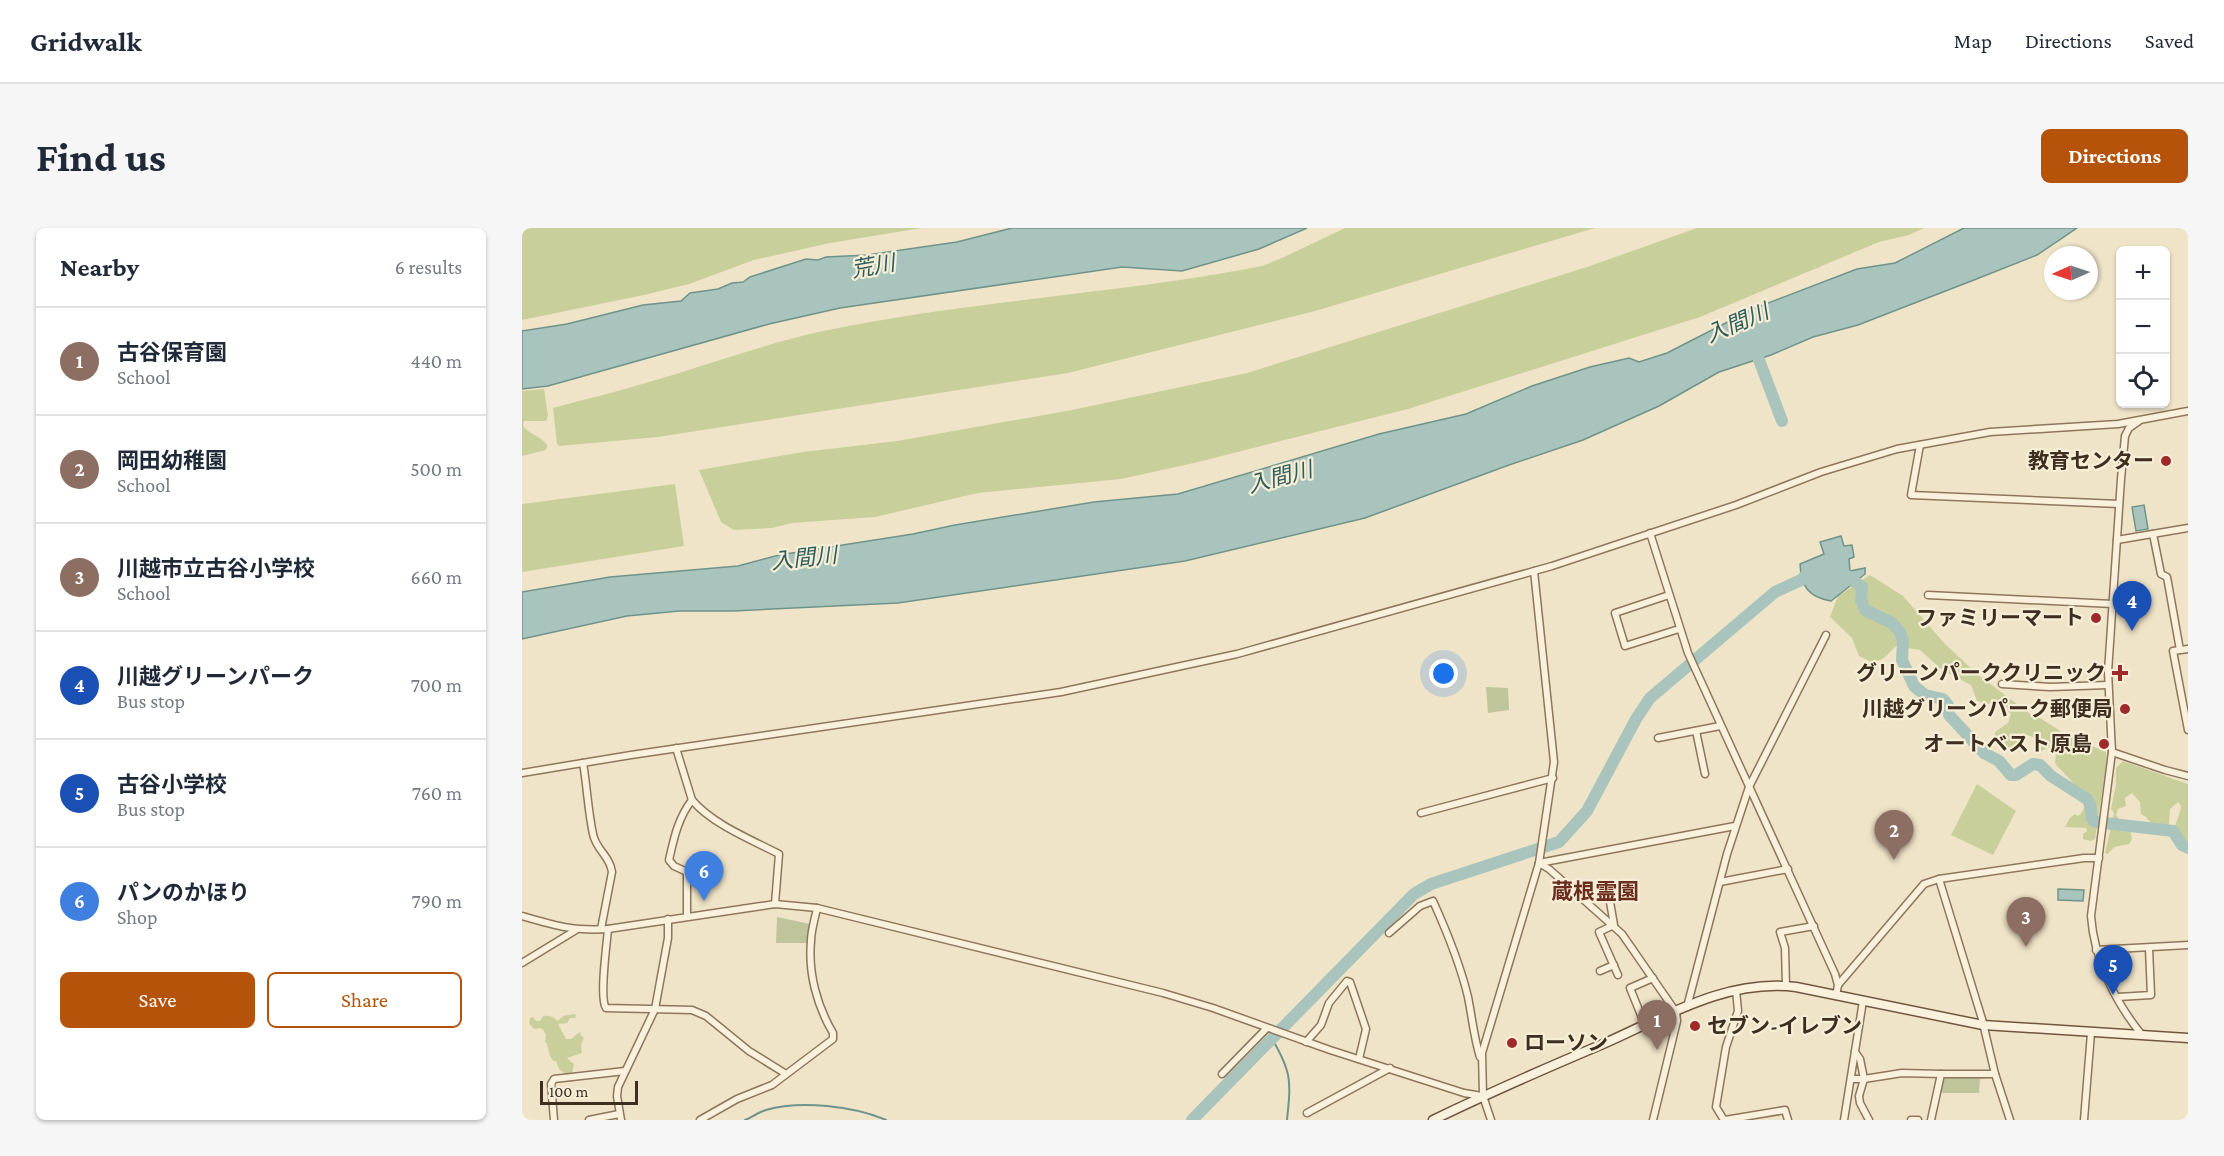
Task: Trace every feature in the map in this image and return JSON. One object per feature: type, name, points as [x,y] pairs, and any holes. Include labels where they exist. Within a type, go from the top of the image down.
[{"type":"street","points":[[522,773],[676,748],[1061,692],[1122,680],[1302,637],[1534,571],[1736,505],[1821,472],[1898,449],[1990,432],[2073,428],[2140,420],[2188,411]]},
{"type":"street","points":[[2140,420],[2129,428],[2126,436],[2119,504],[2108,685],[2112,752],[2091,916],[2100,963],[2143,1036]]},
{"type":"street","points":[[1920,445],[1911,495],[2119,504]]},
{"type":"street","points":[[2118,540],[2188,528]]},
{"type":"street","points":[[1650,533],[1688,653],[1835,974],[1838,985],[1836,996]]},
{"type":"street","points":[[2153,534],[2161,574],[2167,578],[2180,650]]},
{"type":"street","points":[[1491,1120],[1483,1096],[1482,1060],[1486,1035],[1539,863],[1553,778],[1553,736],[1534,571]]},
{"type":"street","points":[[1669,595],[1615,613],[1618,624],[1625,646],[1679,629]]},
{"type":"street","points":[[1928,595],[2113,604]]},
{"type":"street","points":[[1687,1007],[1735,826],[1749,787],[1826,635]]},
{"type":"street","points":[[2188,649],[2173,651],[2188,730]]},
{"type":"street","points":[[2002,684],[2050,687],[2108,685]]},
{"type":"street","points":[[1658,738],[1720,726]]},
{"type":"street","points":[[1696,731],[1704,774]]},
{"type":"street","points":[[676,748],[692,800],[705,813],[779,854],[775,904]]},
{"type":"street","points":[[2112,752],[2188,776]]},
{"type":"street","points":[[583,763],[593,836],[598,847],[611,863],[612,872],[604,929],[603,1004],[606,1008],[692,1010],[706,1016],[749,1051],[786,1074]]},
{"type":"street","points":[[1421,813],[1553,778]]},
{"type":"street","points":[[687,916],[687,872],[674,866],[669,860],[675,833],[684,810],[692,800]]},
{"type":"street","points":[[1539,863],[1735,826]]},
{"type":"street","points":[[1838,985],[1924,884],[1939,879],[2084,858],[2098,858]]},
{"type":"street","points":[[1539,863],[1549,869],[1614,926],[1676,1012],[1677,1021],[1653,1120]]},
{"type":"street","points":[[1720,882],[1788,869]]},
{"type":"street","points":[[1939,879],[2010,1120]]},
{"type":"street","points":[[1389,933],[1415,910],[1433,901],[1450,938],[1467,995],[1477,1048],[1482,1060]]},
{"type":"street","points":[[1610,902],[1614,926]]},
{"type":"street","points":[[522,916],[576,930],[604,929],[775,904],[817,908],[1163,993],[1464,1093],[1483,1096]]},
{"type":"street","points":[[699,1120],[772,1084],[833,1039],[833,1033],[818,1003],[812,967],[811,941],[817,908]]},
{"type":"street","points":[[589,1120],[620,1117],[618,1087],[655,1009],[668,938],[668,919]]},
{"type":"street","points":[[1614,926],[1599,932],[1618,975]]},
{"type":"street","points":[[1786,986],[1785,948],[1780,932],[1814,926]]},
{"type":"street","points":[[522,963],[576,930]]},
{"type":"street","points":[[2096,950],[2188,945]]},
{"type":"street","points":[[2118,997],[2151,995],[2149,948]]},
{"type":"street","points":[[1600,971],[1614,965]]},
{"type":"street","points":[[1645,1025],[1630,988],[1653,978]]},
{"type":"street","points":[[1306,1042],[1322,1025],[1329,1003],[1347,981],[1350,981],[1366,1029],[1359,1059]]},
{"type":"street","points":[[1432,1120],[1703,1000],[1736,990],[1760,986],[1786,986],[1983,1024],[2188,1038]]},
{"type":"street","points":[[1736,990],[1738,1011],[1726,1047],[1716,1107],[1725,1120],[1780,1110],[1786,1112],[1788,1120]]},
{"type":"street","points":[[1844,1120],[1863,1001]]},
{"type":"street","points":[[1222,1074],[1269,1029]]},
{"type":"street","points":[[2084,1120],[2091,1033]]},
{"type":"street","points":[[1855,1052],[1860,1059],[1864,1079],[1859,1096],[1860,1102],[1869,1120]]},
{"type":"street","points":[[1307,1113],[1390,1068]]},
{"type":"street","points":[[554,1120],[551,1084],[554,1079],[625,1071]]},
{"type":"street","points":[[1851,1079],[1902,1073],[1995,1074]]},
{"type":"street","points":[[1931,1120],[1941,1074]]},
{"type":"street","points":[[1911,1120],[1918,1120]]},
{"type":"green space","points":[[522,228],[922,228],[830,243],[754,260],[689,284],[522,320]]},
{"type":"green space","points":[[1345,228],[1595,228],[1315,311],[1068,373],[658,437],[559,446],[557,444],[553,408],[637,386],[779,342],[875,321],[1189,279],[1262,266]]},
{"type":"green space","points":[[1697,228],[1924,228],[1909,235],[1879,242],[1700,317],[1408,409],[1121,479],[978,493],[875,517],[734,530],[721,522],[699,470],[803,452],[897,441],[1072,410],[1247,373],[1587,267]]},
{"type":"green space","points":[[544,389],[548,416],[546,421],[524,421],[523,426],[545,442],[546,450],[522,456],[522,391]]},
{"type":"green space","points":[[675,484],[684,546],[522,572],[522,504]]},
{"type":"green space","points":[[1870,575],[1903,596],[1945,644],[1976,673],[2030,714],[2065,734],[2106,752],[2107,759],[2095,839],[2091,841],[2083,839],[2086,828],[2065,827],[2069,819],[2075,814],[2078,816],[2082,811],[2085,795],[2055,763],[2056,755],[2050,747],[2041,751],[2035,747],[2035,738],[2022,733],[2016,745],[2007,749],[1994,741],[1995,732],[2008,723],[2011,714],[1994,699],[1989,704],[1977,701],[1971,685],[1942,670],[1920,650],[1896,646],[1884,658],[1873,663],[1859,656],[1852,638],[1830,617],[1838,596]]},
{"type":"green space","points":[[1486,687],[1508,688],[1509,710],[1488,713]]},
{"type":"green space","points":[[2123,761],[2188,784],[2188,841],[2180,844],[2173,841],[2173,832],[2181,806],[2178,802],[2170,809],[2169,824],[2154,827],[2141,814],[2140,802],[2132,793],[2125,798],[2126,806],[2118,809],[2116,815],[2122,823],[2129,824],[2132,839],[2129,844],[2114,847],[2108,854],[2105,853],[2114,813],[2111,809],[2116,785],[2116,768]]},
{"type":"green space","points":[[1977,784],[2016,811],[1993,855],[1951,835]]},
{"type":"green space","points":[[777,917],[810,924],[807,943],[776,943]]},
{"type":"green space","points":[[574,1014],[575,1018],[570,1018],[567,1023],[558,1024],[566,1039],[571,1039],[580,1032],[584,1037],[581,1045],[582,1053],[567,1058],[574,1064],[572,1074],[567,1075],[559,1069],[556,1061],[553,1061],[550,1056],[543,1030],[534,1029],[529,1023],[530,1018],[533,1017],[536,1021],[540,1021],[543,1016],[550,1016],[558,1021],[563,1016]]},
{"type":"green space","points":[[1945,1076],[1987,1076],[1987,1078],[1980,1079],[1979,1093],[1940,1093]]},
{"type":"water","name":"荒川","points":[[1012,228],[1307,228],[1259,249],[1182,271],[1122,267],[840,308],[769,324],[548,386],[522,389],[522,331],[567,324],[643,305],[681,301],[690,293],[743,282],[750,277],[806,259],[867,255],[957,242]]},
{"type":"water","name":"入間川","points":[[1964,228],[2077,228],[2050,246],[2044,246],[2044,250],[2037,255],[1858,325],[1813,337],[1771,355],[1719,372],[1659,406],[1583,440],[1365,518],[1185,561],[898,603],[733,611],[679,611],[627,616],[522,639],[522,592],[610,577],[738,566],[779,555],[1094,502],[1178,494],[1379,434],[1466,414],[1532,386],[1590,367],[1629,358],[1639,362],[1667,353],[1755,308],[1857,269],[1895,263]]},
{"type":"water","points":[[2144,505],[2148,529],[2136,531],[2132,507]]},
{"type":"water","points":[[1841,536],[1844,546],[1852,545],[1854,557],[1849,559],[1850,571],[1865,568],[1865,574],[1831,601],[1817,597],[1807,589],[1802,578],[1800,564],[1824,554],[1820,542]]},
{"type":"water","points":[[2058,889],[2084,890],[2083,901],[2058,900]]},
{"type":"waterway","points":[[1753,344],[1782,421]]},
{"type":"waterway","points":[[1192,1120],[1414,894],[1431,884],[1559,842],[1587,811],[1636,719],[1650,698],[1775,592],[1801,580],[1812,569]]},
{"type":"waterway","points":[[1842,571],[1862,587],[1861,600],[1865,610],[1892,623],[1900,632],[1903,641],[1902,660],[1914,686],[1925,695],[1943,699],[1948,705],[1949,715],[1984,753],[1999,761],[2011,775],[2016,775],[2033,764],[2040,765],[2051,776],[2087,799],[2092,819],[2096,822],[2173,831],[2182,845],[2188,848]]},
{"type":"waterway","points":[[1272,1039],[1287,1069],[1289,1086],[1287,1120]]},
{"type":"waterway","points":[[745,1120],[766,1110],[795,1105],[843,1108],[886,1120]]},
{"type":"place","name":"教育センター","points":[[2166,461]]},
{"type":"place","name":"ファミリーマート","points":[[2096,618]]},
{"type":"place","name":"川越グリーンパーク","points":[[2132,631]]},
{"type":"place","name":"グリーンパーククリニック","points":[[2120,673]]},
{"type":"place","name":"川越グリーンパーク郵便局","points":[[2125,709]]},
{"type":"place","name":"オートベスト原島","points":[[2104,744]]},
{"type":"place","name":"岡田幼稚園","points":[[1894,860]]},
{"type":"place","name":"パンのかほり","points":[[704,901]]},
{"type":"place","name":"川越市立古谷小学校","points":[[2026,947]]},
{"type":"place","name":"古谷小学校","points":[[2113,995]]},
{"type":"place","name":"セブン-イレブン","points":[[1695,1026]]},
{"type":"place","name":"ローソン","points":[[1512,1043]]},
{"type":"place","name":"古谷保育園","points":[[1657,1050]]},
{"type":"district","name":"蔵根霊園","points":[[1595,891]]}]
